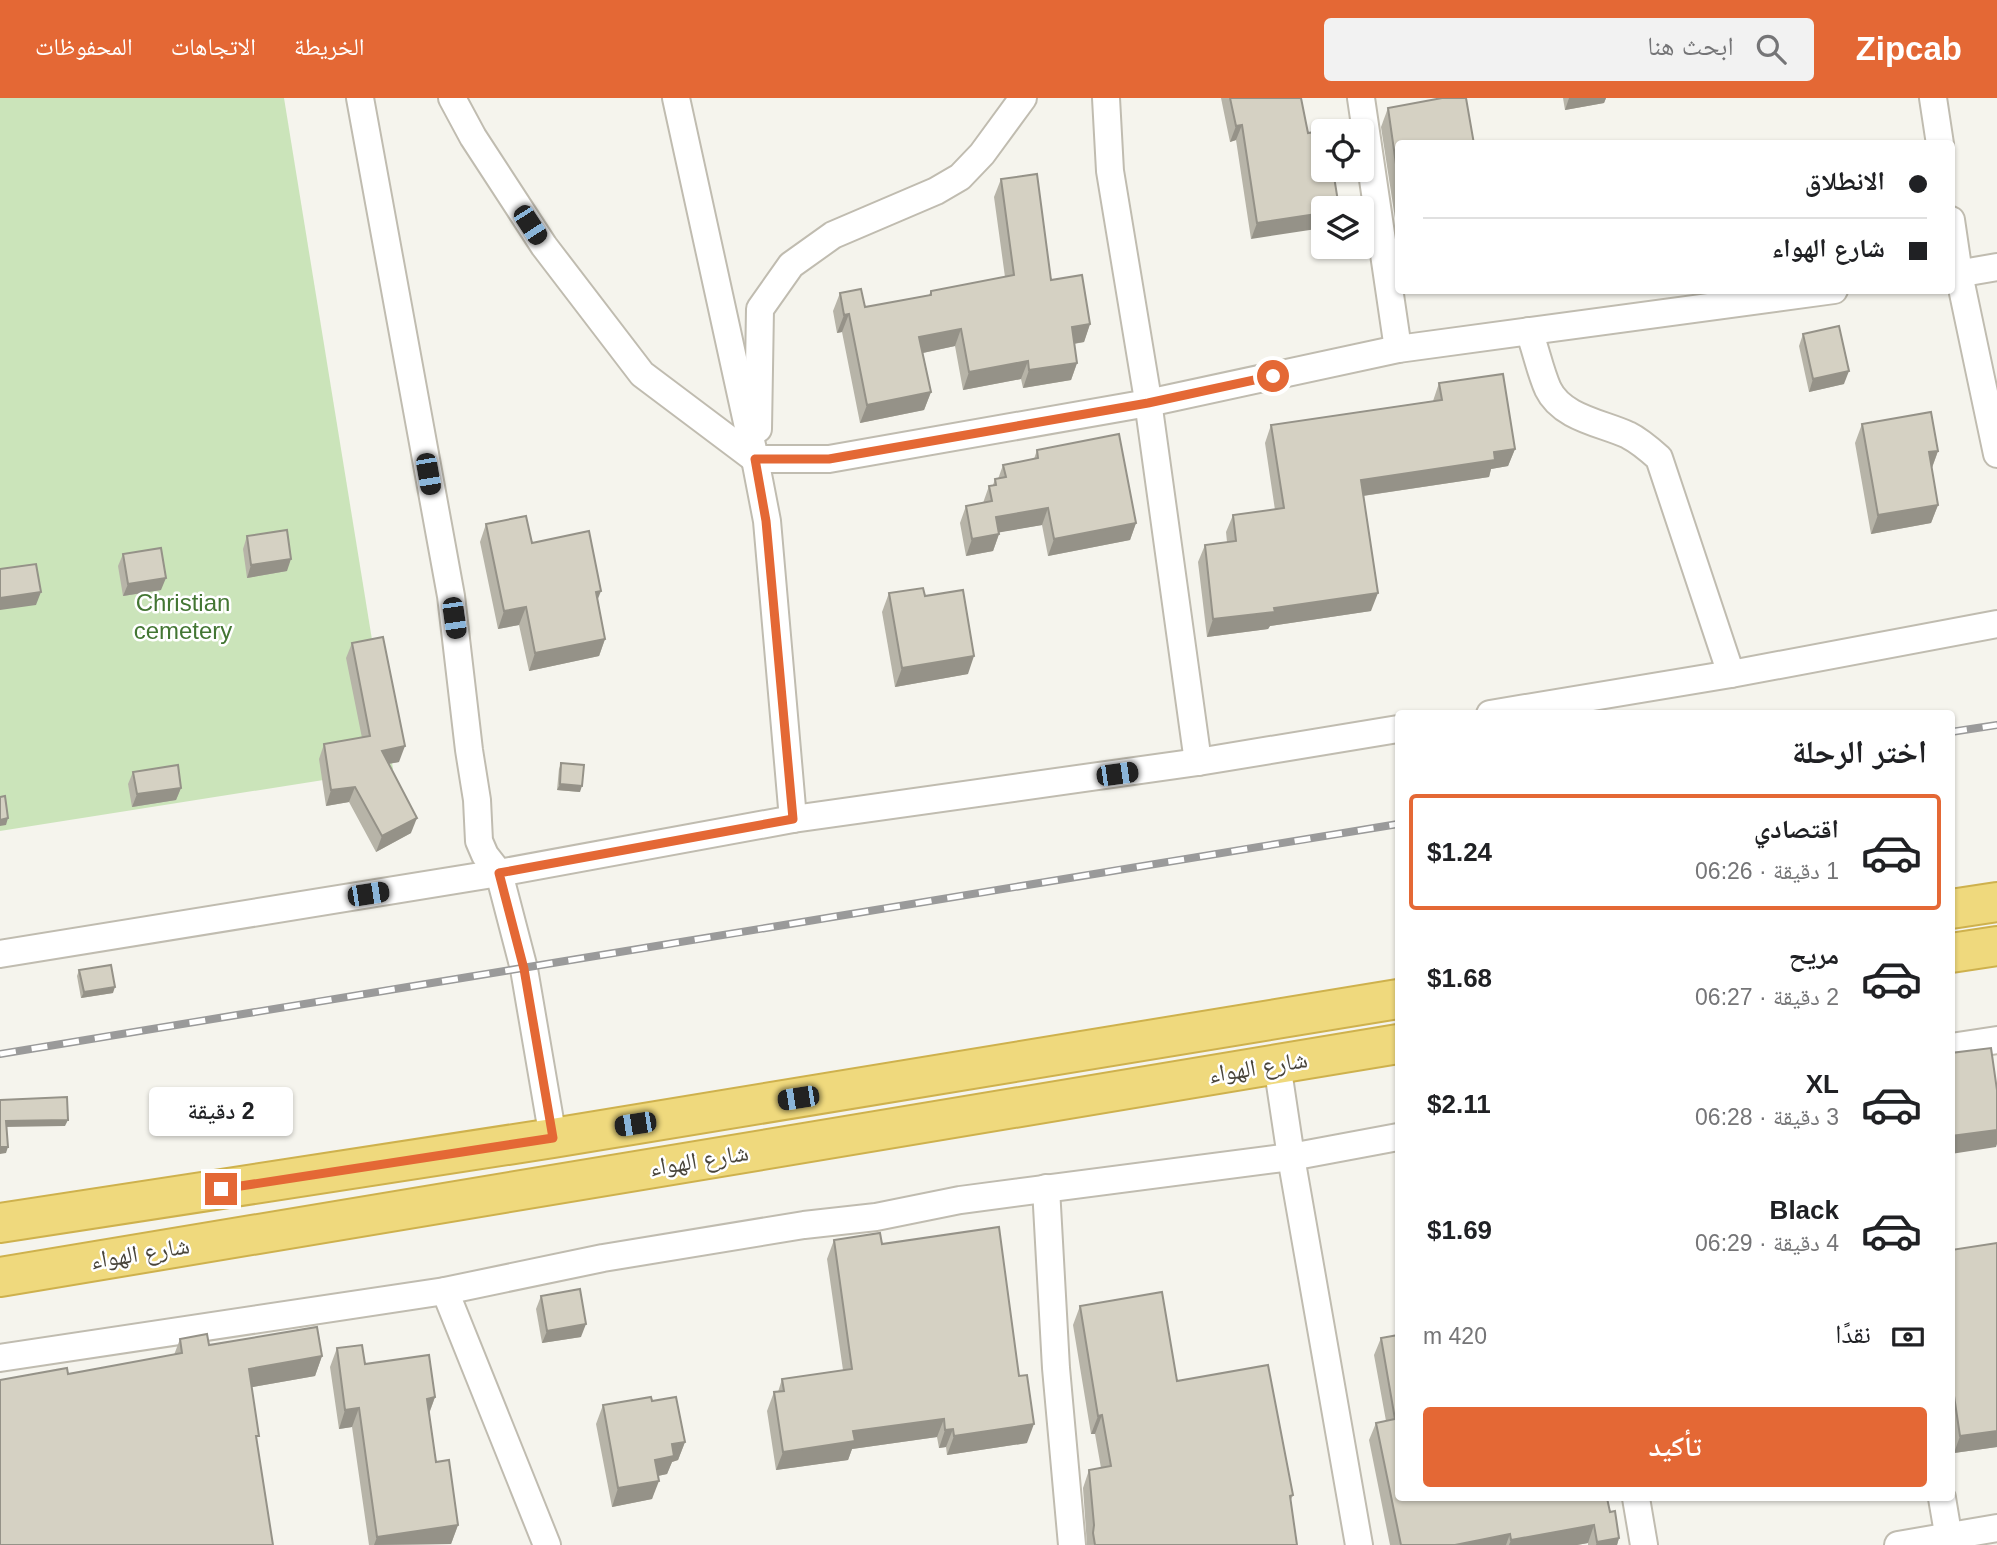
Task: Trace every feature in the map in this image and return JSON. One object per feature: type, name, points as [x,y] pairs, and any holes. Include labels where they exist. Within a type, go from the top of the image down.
[{"type":"highway","points":[[1955,908],[1997,902]]},
{"type":"highway","points":[[1955,952],[1997,946]]},
{"type":"highway","name":"شارع الهواء","points":[[0,1223],[553,1138],[1395,999]]},
{"type":"highway","name":"شارع الهواء","points":[[0,1277],[1395,1044]]},
{"type":"street","points":[[360,98],[451,596],[468,750],[477,800],[479,841],[485,855],[499,873],[524,969],[553,1138]]},
{"type":"street","points":[[452,98],[473,138],[544,246],[642,374],[755,459],[829,459],[1148,403],[1398,349],[1804,294]]},
{"type":"street","points":[[676,98],[755,459],[766,521],[793,819]]},
{"type":"street","points":[[755,459],[760,410],[760,309],[791,265],[833,235],[936,191],[960,177],[982,154],[1023,98]]},
{"type":"street","points":[[1106,98],[1110,171],[1148,403],[1198,762]]},
{"type":"street","points":[[1361,98],[1398,349]]},
{"type":"street","points":[[1933,98],[1939,140]]},
{"type":"street","points":[[1997,267],[1955,274],[1997,454]]},
{"type":"street","points":[[1529,331],[1549,390],[1557,401],[1574,414],[1648,447],[1659,458],[1731,674]]},
{"type":"street","points":[[1514,710],[1731,674],[1997,624]]},
{"type":"street","points":[[0,954],[499,873],[793,819],[1198,762],[1395,729]]},
{"type":"street","points":[[1955,1046],[1997,1040]]},
{"type":"street","points":[[1277,1064],[1359,1545]]},
{"type":"street","points":[[0,1358],[444,1291],[603,1258],[804,1224],[876,1217],[960,1200],[1291,1157],[1395,1138]]},
{"type":"street","points":[[1046,1188],[1056,1368],[1072,1545]]},
{"type":"street","points":[[444,1291],[547,1545]]},
{"type":"street","points":[[1637,1501],[1644,1545]]},
{"type":"street","points":[[1943,1501],[1950,1541]]},
{"type":"street","points":[[1898,1545],[1950,1541],[1997,1528]]},
{"type":"green space","name":"Christian cemetery","points":[[0,98],[284,98],[393,769],[0,831]]},
{"type":"building","points":[[1230,98],[1301,98],[1308,133],[1311,133],[1311,182],[1335,182],[1337,196],[1311,196],[1311,215],[1257,223],[1242,125],[1236,126]]},
{"type":"building","points":[[1442,98],[1466,98],[1473,140],[1395,140],[1395,157],[1388,108]]},
{"type":"building","points":[[1037,174],[1051,280],[1082,275],[1090,324],[1072,327],[1077,363],[1029,370],[1028,361],[969,372],[961,329],[919,337],[931,392],[867,405],[849,314],[844,315],[840,293],[861,289],[865,307],[931,295],[931,291],[1014,275],[1001,179]]},
{"type":"building","points":[[1839,326],[1849,371],[1813,379],[1803,334]]},
{"type":"building","points":[[1503,374],[1515,449],[1494,452],[1495,460],[1361,480],[1378,593],[1274,608],[1275,612],[1213,619],[1205,545],[1236,541],[1233,515],[1284,508],[1271,425],[1442,400],[1439,383]]},
{"type":"building","points":[[1931,412],[1938,451],[1929,452],[1938,505],[1878,515],[1862,424]]},
{"type":"building","points":[[1119,434],[1136,523],[1054,539],[1048,508],[996,517],[999,534],[972,539],[966,506],[992,501],[989,486],[996,485],[995,479],[1006,477],[1003,465],[1038,458],[1037,450]]},
{"type":"building","points":[[526,516],[532,543],[589,531],[601,591],[596,592],[605,639],[535,653],[526,607],[504,611],[486,524]]},
{"type":"building","points":[[287,530],[291,559],[251,565],[247,536]]},
{"type":"building","points":[[161,548],[166,578],[128,584],[123,554]]},
{"type":"building","points":[[36,564],[41,592],[0,598],[0,569]]},
{"type":"building","points":[[923,588],[925,596],[963,590],[974,656],[902,668],[889,593]]},
{"type":"building","points":[[383,637],[405,746],[382,751],[417,818],[382,836],[355,787],[331,790],[324,744],[370,736],[352,643]]},
{"type":"building","points":[[561,763],[584,765],[582,786],[560,784]]},
{"type":"building","points":[[178,765],[181,788],[137,794],[133,772]]},
{"type":"building","points":[[5,796],[8,818],[0,820],[0,797]]},
{"type":"building","points":[[111,965],[115,987],[84,992],[79,970]]},
{"type":"building","points":[[1991,1048],[1997,1090],[1997,1130],[1955,1135],[1955,1052]]},
{"type":"building","points":[[67,1097],[68,1120],[6,1121],[8,1147],[0,1147],[0,1100]]},
{"type":"building","points":[[999,1227],[1019,1376],[1027,1375],[1034,1424],[954,1436],[953,1429],[945,1430],[944,1419],[853,1431],[855,1441],[783,1452],[774,1392],[784,1391],[782,1379],[852,1369],[834,1240],[880,1233],[882,1244]]},
{"type":"building","points":[[1997,1243],[1997,1431],[1960,1436],[1955,1403],[1955,1249]]},
{"type":"building","points":[[580,1289],[586,1324],[547,1331],[541,1296]]},
{"type":"building","points":[[1162,1292],[1177,1381],[1268,1365],[1293,1495],[1290,1496],[1297,1545],[1095,1545],[1089,1470],[1111,1466],[1102,1415],[1098,1416],[1080,1306]]},
{"type":"building","points":[[317,1327],[322,1356],[249,1369],[259,1436],[256,1436],[273,1545],[0,1545],[0,1380],[67,1368],[68,1374],[182,1353],[180,1339],[207,1334],[209,1345]]},
{"type":"building","points":[[1395,1336],[1395,1419],[1381,1338]]},
{"type":"building","points":[[362,1345],[365,1364],[429,1355],[435,1397],[427,1399],[436,1462],[449,1460],[458,1525],[377,1537],[359,1408],[345,1410],[337,1348]]},
{"type":"building","points":[[651,1397],[652,1401],[676,1397],[685,1442],[672,1444],[674,1456],[655,1460],[659,1481],[618,1488],[603,1405]]},
{"type":"building","points":[[1395,1419],[1395,1501],[1608,1501],[1610,1512],[1615,1511],[1619,1538],[1597,1542],[1594,1525],[1511,1540],[1510,1534],[1455,1545],[1401,1545],[1376,1423]]},
{"type":"railway","points":[[1955,731],[1997,725]]},
{"type":"railway","points":[[0,1054],[1395,824]]},
{"type":"route","points":[[221,1189],[553,1138],[529,993],[499,873],[793,819],[766,521],[755,459],[829,459],[1148,403],[1273,376]]}]
